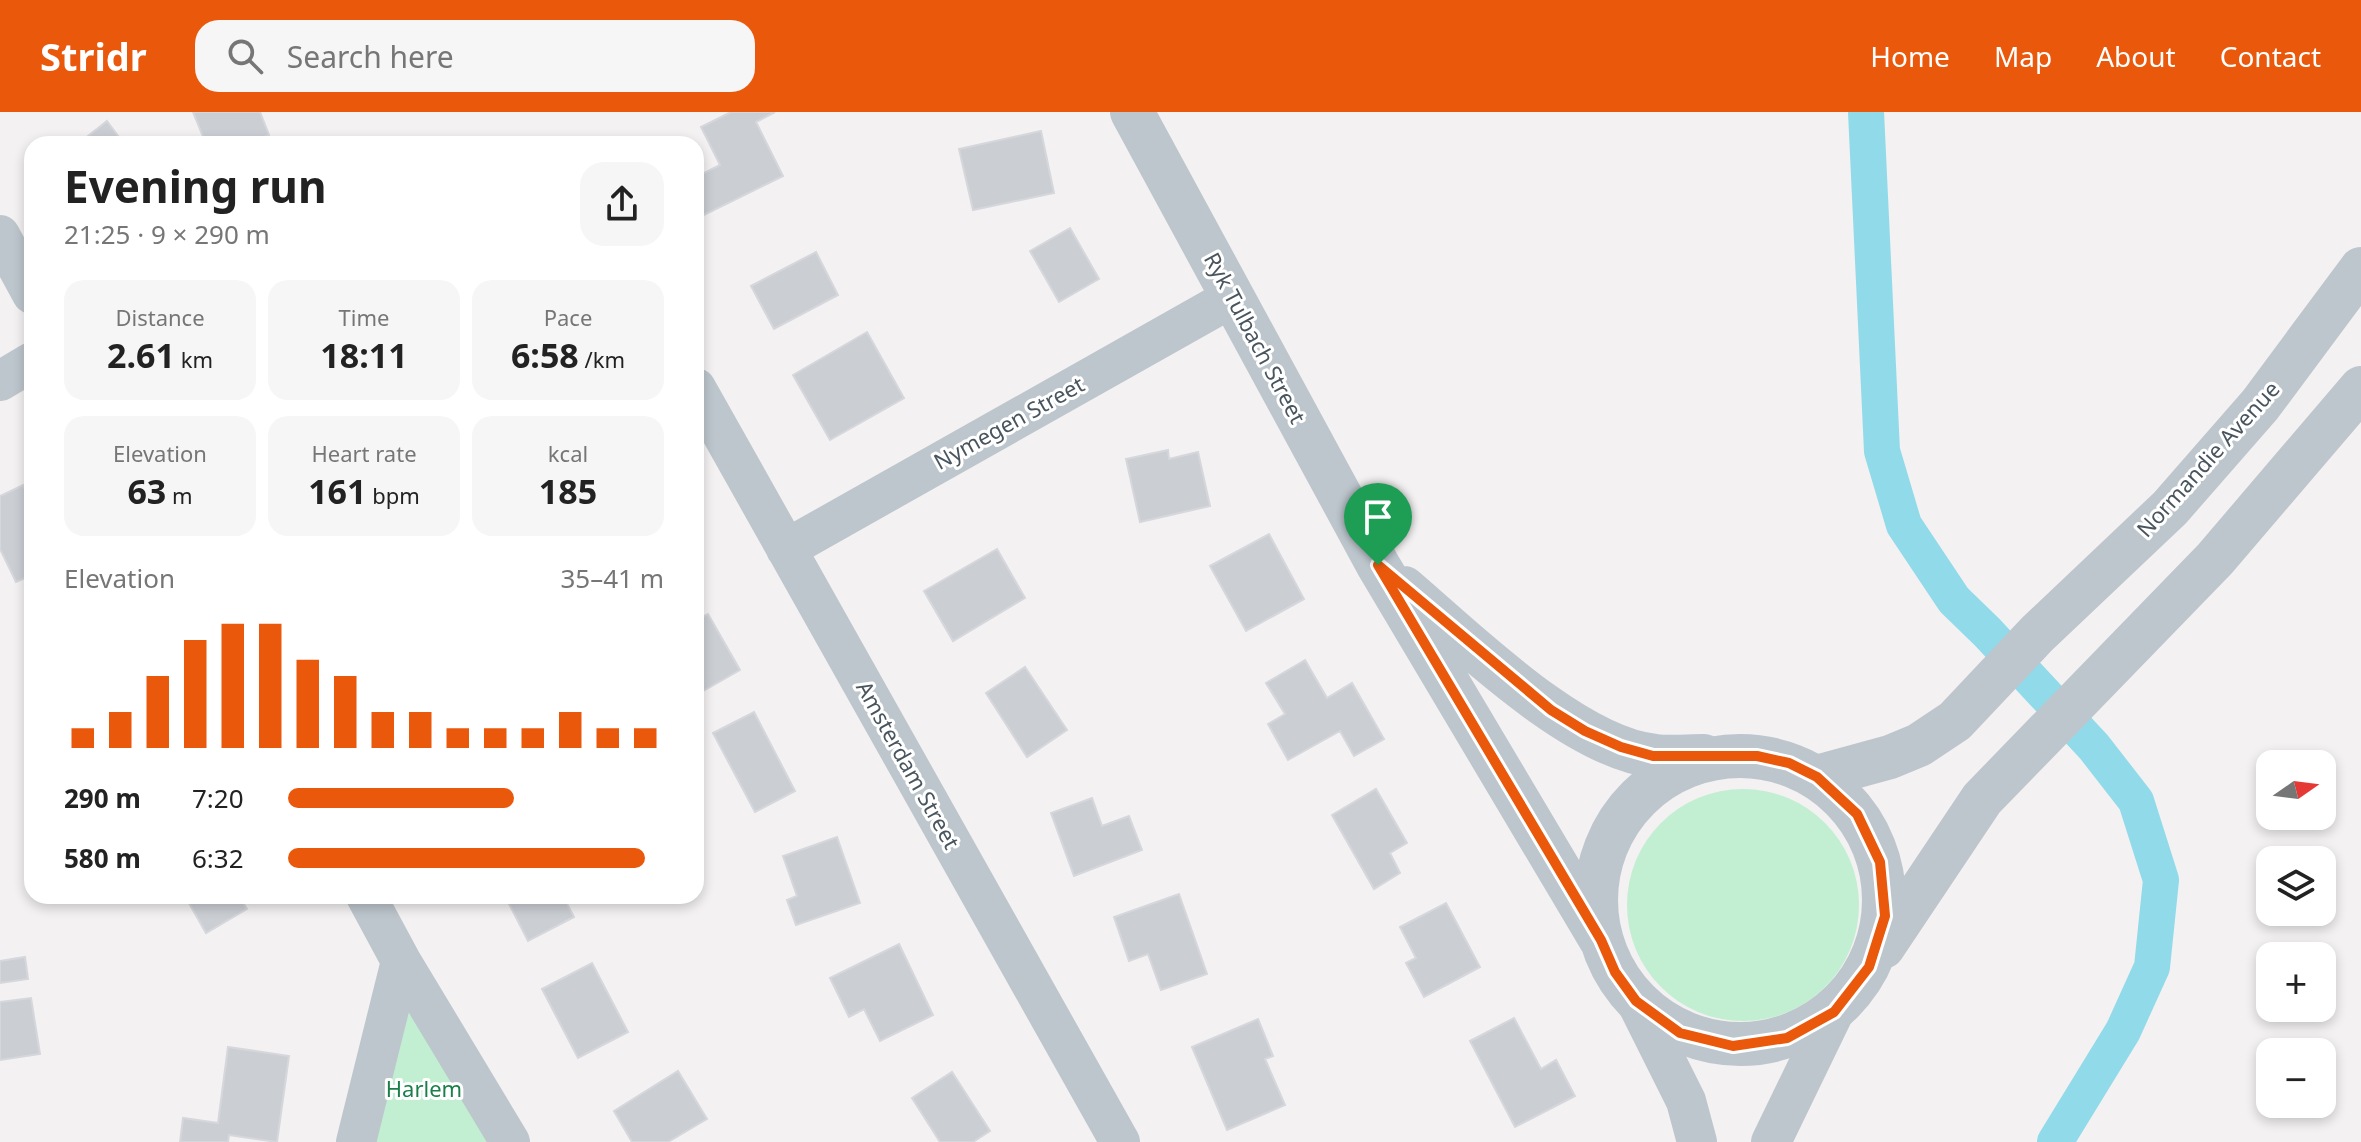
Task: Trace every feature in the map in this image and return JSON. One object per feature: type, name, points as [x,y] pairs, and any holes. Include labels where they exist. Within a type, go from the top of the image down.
[{"type":"street","name":"Ryk Tulbach Street","points":[[1132,112],[1378,565],[1601,940]]},
{"type":"street","points":[[0,235],[24,279]]},
{"type":"street","name":"Normandie Avenue","points":[[1817,777],[1890,757],[1919,745],[1955,721],[2037,634],[2170,508],[2260,405],[2361,269]]},
{"type":"street","name":"Nymegen Street","points":[[786,549],[1233,297]]},
{"type":"street","points":[[0,381],[24,367]]},
{"type":"street","points":[[1771,1142],[1834,1012],[1869,967],[1982,799],[2215,559],[2361,388]]},
{"type":"street","name":"Amsterdam Street","points":[[704,402],[1120,1142]]},
{"type":"street","name":"Ryk Tulbach Street","points":[[1378,565],[1551,710],[1585,731],[1621,747],[1653,756],[1757,756],[1789,763],[1817,777],[1857,814],[1880,862],[1885,916],[1869,967]]},
{"type":"street","points":[[1697,1142],[1686,1101],[1636,1001],[1615,972],[1601,940],[1596,890],[1609,841],[1637,799],[1677,770],[1726,756]]},
{"type":"street","points":[[370,904],[510,1142]]},
{"type":"street","points":[[356,1142],[401,961]]},
{"type":"street","points":[[1636,1001],[1680,1033],[1733,1046],[1787,1038],[1834,1012]]},
{"type":"green space","points":[[1743,789],[1766,791],[1787,798],[1825,823],[1850,861],[1857,882],[1857,928],[1850,949],[1825,987],[1787,1012],[1766,1019],[1743,1021],[1720,1019],[1699,1012],[1661,987],[1636,949],[1629,928],[1627,905],[1629,882],[1636,861],[1661,823],[1699,798],[1720,791]]},
{"type":"green space","name":"Harlem","points":[[403,944],[516,1142],[356,1142]]},
{"type":"building","points":[[193,112],[260,112],[269,135],[267,136],[203,136]]},
{"type":"building","points":[[731,112],[775,112],[756,122],[783,176],[704,215],[704,173],[720,165],[701,127]]},
{"type":"building","points":[[107,121],[118,136],[88,136]]},
{"type":"building","points":[[1041,131],[1054,193],[973,210],[959,149]]},
{"type":"building","points":[[1070,228],[1099,279],[1059,302],[1030,251]]},
{"type":"building","points":[[816,252],[838,295],[774,329],[751,286]]},
{"type":"building","points":[[867,332],[904,398],[830,440],[793,375]]},
{"type":"building","points":[[1168,450],[1169,459],[1198,452],[1210,506],[1140,522],[1126,459]]},
{"type":"building","points":[[24,487],[24,578],[16,582],[0,549],[0,496]]},
{"type":"building","points":[[1269,534],[1304,599],[1246,631],[1210,566]]},
{"type":"building","points":[[997,549],[1025,598],[953,641],[924,591]]},
{"type":"building","points":[[708,614],[740,670],[704,690],[704,616]]},
{"type":"building","points":[[1305,660],[1327,698],[1352,683],[1384,739],[1354,756],[1340,731],[1288,760],[1268,724],[1285,714],[1266,683]]},
{"type":"building","points":[[1025,667],[1067,730],[1027,757],[986,693]]},
{"type":"building","points":[[754,712],[795,791],[755,812],[713,733]]},
{"type":"building","points":[[1376,789],[1407,843],[1390,853],[1400,873],[1374,889],[1332,815]]},
{"type":"building","points":[[1092,798],[1102,826],[1129,816],[1142,850],[1074,876],[1051,813]]},
{"type":"building","points":[[837,837],[860,903],[796,925],[787,900],[797,896],[783,856]]},
{"type":"building","points":[[1179,894],[1207,974],[1161,990],[1148,954],[1129,961],[1114,917]]},
{"type":"building","points":[[1446,903],[1480,967],[1424,997],[1406,963],[1416,958],[1400,927]]},
{"type":"building","points":[[190,904],[244,904],[247,909],[206,933]]},
{"type":"building","points":[[509,904],[567,904],[574,917],[528,941]]},
{"type":"building","points":[[899,944],[933,1015],[880,1041],[864,1009],[849,1017],[830,978]]},
{"type":"building","points":[[25,957],[28,979],[0,983],[0,961]]},
{"type":"building","points":[[592,963],[628,1032],[578,1058],[542,989]]},
{"type":"building","points":[[31,998],[40,1054],[0,1060],[0,1002]]},
{"type":"building","points":[[1514,1018],[1541,1069],[1556,1060],[1575,1096],[1515,1127],[1470,1041]]},
{"type":"building","points":[[1258,1019],[1273,1056],[1265,1059],[1285,1105],[1227,1130],[1192,1047]]},
{"type":"building","points":[[228,1047],[289,1056],[277,1142],[229,1135],[228,1142],[180,1142],[183,1118],[218,1123]]},
{"type":"building","points":[[678,1071],[707,1119],[668,1142],[632,1142],[614,1111]]},
{"type":"building","points":[[952,1072],[990,1131],[973,1142],[940,1142],[912,1098]]},
{"type":"waterway","points":[[1866,112],[1882,451],[1904,525],[1954,600],[2094,747],[2136,801],[2161,880],[2152,967],[2123,1031],[2055,1142]]},
{"type":"route","points":[[1378,565],[1551,710],[1585,731],[1621,747],[1653,756],[1757,756],[1789,763],[1817,777],[1857,814],[1880,862],[1885,916],[1869,967],[1834,1012],[1787,1038],[1733,1046],[1680,1033],[1636,1001],[1615,972],[1601,940],[1378,565]]}]
